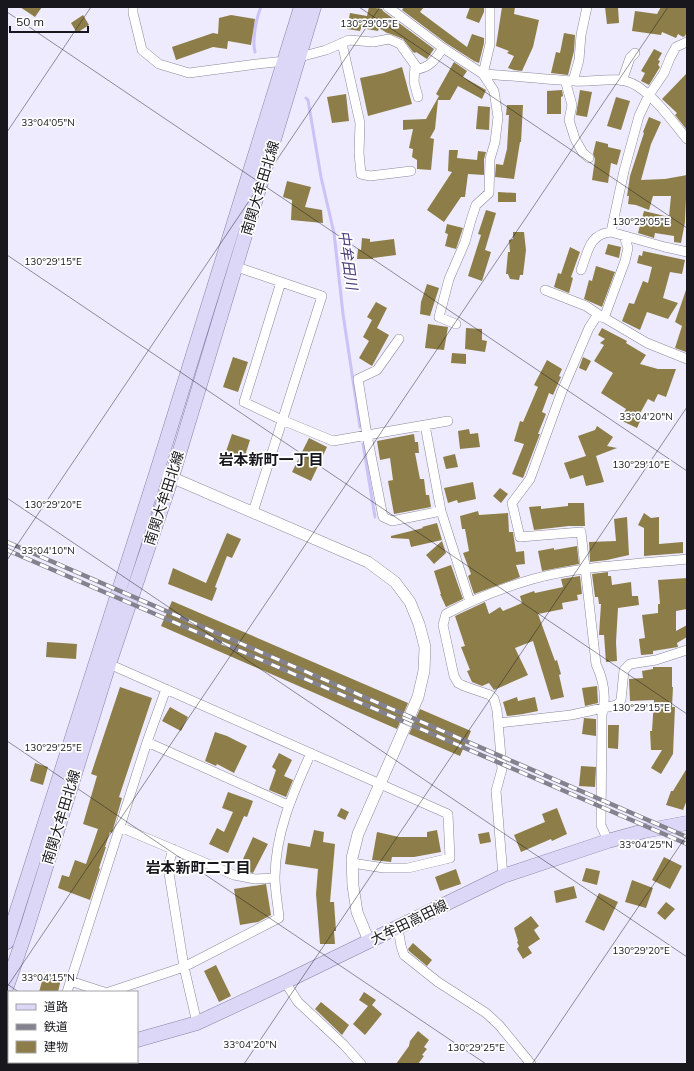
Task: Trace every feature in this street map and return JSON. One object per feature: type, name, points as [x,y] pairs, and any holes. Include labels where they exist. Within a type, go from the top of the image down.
[{"type":"main road","name":"南関大牟田北線","points":[[7,942],[157,471],[301,7]]},
{"type":"main road","name":"南関大牟田北線","points":[[7,986],[27,928],[109,664],[172,477],[314,7]]},
{"type":"main road","name":"大牟田高田線","points":[[138,1040],[197,1023],[398,928],[503,876],[608,841],[644,831],[687,823]]},
{"type":"street","points":[[124,7],[133,10],[142,50],[158,64],[190,73],[257,64],[285,62],[326,50],[349,40],[374,42],[389,39],[400,44],[418,69],[426,68],[434,62],[443,48]]},
{"type":"street","points":[[388,7],[443,48],[483,74],[494,91],[498,117],[495,142],[490,159],[489,193],[476,205],[465,242],[449,279],[439,318],[456,324]]},
{"type":"street","points":[[483,74],[490,44],[490,7]]},
{"type":"street","points":[[587,7],[581,35],[579,60],[569,81],[572,105],[569,120],[575,139],[589,158]]},
{"type":"street","points":[[611,232],[624,171],[639,116],[649,95],[664,73],[676,47],[687,42]]},
{"type":"street","points":[[342,44],[360,124],[359,153],[361,174],[370,176],[411,171]]},
{"type":"street","points":[[622,81],[630,58],[635,53]]},
{"type":"street","points":[[415,65],[414,82],[418,97]]},
{"type":"street","points":[[483,74],[536,77],[569,81],[616,79],[636,85],[649,95],[687,139]]},
{"type":"street","points":[[581,270],[594,238],[602,233],[611,232],[687,252]]},
{"type":"street","points":[[608,841],[601,825],[601,739],[602,715],[605,703],[603,677],[596,664],[581,532],[520,537],[512,503],[530,479],[562,391],[589,328],[601,316],[625,261],[628,248],[624,236]]},
{"type":"street","points":[[236,267],[322,296],[253,512]]},
{"type":"street","points":[[281,282],[244,402],[332,441],[448,421]]},
{"type":"street","points":[[545,290],[586,306],[647,343],[687,359]]},
{"type":"street","points":[[399,339],[377,370],[358,379],[383,517],[392,521],[441,511]]},
{"type":"street","points":[[425,425],[441,511],[470,602]]},
{"type":"street","points":[[157,471],[368,562],[395,582],[410,602],[419,624],[425,647],[424,671],[418,697],[358,834],[352,864],[353,886],[357,912],[369,941]]},
{"type":"street","points":[[503,876],[496,791],[502,769],[497,710],[494,699],[490,695],[458,683],[454,676],[443,625],[446,614],[470,602],[533,579],[585,569],[687,559]]},
{"type":"street","points":[[499,722],[571,715],[617,705],[621,700],[624,670],[630,664],[656,660],[687,650]]},
{"type":"street","points":[[109,664],[311,752],[448,814],[450,858],[408,868],[384,868],[352,864]]},
{"type":"street","points":[[66,991],[166,689]]},
{"type":"street","points":[[148,742],[288,805]]},
{"type":"street","points":[[112,991],[184,967],[279,918],[275,878],[278,841],[288,805],[311,752]]},
{"type":"street","points":[[120,827],[173,848],[234,875],[255,879],[275,878]]},
{"type":"street","points":[[173,848],[168,867],[184,967],[197,1023]]},
{"type":"street","points":[[398,928],[404,955],[438,982],[486,1013],[499,1025],[531,1064]]},
{"type":"street","points":[[70,981],[101,991]]},
{"type":"street","points":[[285,982],[298,1002],[362,1064]]},
{"type":"building","points":[[20,7],[42,7],[35,17]]},
{"type":"building","points":[[369,7],[382,9],[434,49],[427,59],[416,52],[413,52],[403,39],[387,33],[379,28],[378,31],[361,28],[360,31],[347,29],[350,13],[367,16]]},
{"type":"building","points":[[404,7],[424,7],[420,12],[467,47],[472,34],[484,38],[479,63],[446,43],[402,10]]},
{"type":"building","points":[[470,7],[484,7],[484,12],[479,23],[466,18]]},
{"type":"building","points":[[502,7],[515,7],[514,14],[539,20],[533,47],[522,71],[508,68],[514,56],[507,53],[509,51],[496,46]]},
{"type":"building","points":[[605,7],[618,7],[619,23],[607,24]]},
{"type":"building","points":[[661,7],[687,7],[687,32],[685,36],[683,37],[678,34],[676,38],[662,32],[661,35],[632,31],[635,11],[657,14]]},
{"type":"building","points":[[83,15],[89,25],[77,33],[71,23]]},
{"type":"building","points":[[231,15],[255,19],[251,45],[228,41],[227,49],[213,47],[176,60],[172,47],[213,33],[218,34],[219,18]]},
{"type":"building","points":[[564,33],[575,35],[574,51],[568,75],[551,73],[556,52],[560,53]]},
{"type":"building","points":[[654,49],[662,53],[658,60],[660,61],[658,65],[660,67],[649,85],[641,81],[645,73],[641,71]]},
{"type":"building","points":[[454,62],[467,71],[463,77],[486,90],[482,99],[458,86],[450,100],[438,100],[435,129],[430,138],[434,139],[431,170],[417,169],[417,160],[412,157],[413,149],[409,148],[413,129],[403,130],[403,120],[426,119],[439,96],[436,94]]},
{"type":"building","points":[[402,67],[412,104],[368,116],[360,78],[384,73]]},
{"type":"building","points":[[687,73],[687,130],[675,115],[677,113],[662,99]]},
{"type":"building","points":[[562,90],[563,96],[561,97],[561,114],[547,114],[547,91]]},
{"type":"building","points":[[580,90],[592,92],[587,117],[576,115]]},
{"type":"building","points":[[346,94],[349,121],[332,123],[327,97]]},
{"type":"building","points":[[616,97],[630,101],[621,130],[607,126]]},
{"type":"building","points":[[507,105],[523,105],[521,142],[514,179],[495,177],[496,164],[503,165],[507,149],[509,115],[506,115]]},
{"type":"building","points":[[478,106],[490,107],[489,130],[476,129]]},
{"type":"building","points":[[649,117],[661,122],[651,144],[641,180],[665,179],[687,175],[685,222],[681,243],[674,242],[674,236],[655,233],[654,238],[638,233],[644,211],[669,217],[671,196],[653,196],[649,210],[636,205],[628,204],[629,196],[627,196],[630,176]]},
{"type":"building","points":[[596,141],[608,144],[608,147],[621,150],[617,165],[611,163],[608,183],[592,180],[595,159],[593,154]]},
{"type":"building","points":[[449,150],[458,150],[457,158],[477,160],[478,151],[486,152],[484,159],[484,175],[468,174],[465,197],[461,197],[444,222],[427,210],[452,172],[448,171]]},
{"type":"building","points":[[287,181],[311,187],[305,207],[322,210],[323,223],[291,220],[292,200],[283,197]]},
{"type":"building","points":[[498,192],[516,193],[516,202],[498,202]]},
{"type":"building","points":[[486,210],[496,213],[485,250],[491,252],[482,281],[468,276],[481,235],[478,234]]},
{"type":"building","points":[[447,224],[463,228],[456,249],[445,246],[448,234],[445,233]]},
{"type":"building","points":[[513,232],[524,232],[526,250],[523,275],[520,275],[519,280],[510,279],[508,274],[506,274],[508,252],[510,252],[509,240],[513,239]]},
{"type":"building","points":[[362,238],[370,239],[370,242],[394,239],[396,255],[373,259],[357,259],[358,249],[361,250]]},
{"type":"building","points":[[608,244],[621,247],[619,258],[605,254]]},
{"type":"building","points":[[570,247],[580,252],[571,277],[573,278],[569,293],[554,287],[558,273],[561,274]]},
{"type":"building","points":[[643,251],[685,260],[682,274],[670,272],[663,298],[678,303],[668,319],[647,312],[640,330],[622,321],[629,303],[634,304],[643,281],[648,283],[652,267],[637,263],[639,255],[642,256]]},
{"type":"building","points":[[596,266],[615,272],[602,307],[584,299],[589,280],[592,281]]},
{"type":"building","points":[[427,284],[439,288],[430,316],[420,314],[421,302]]},
{"type":"building","points":[[686,290],[686,352],[675,348],[682,326],[675,322]]},
{"type":"building","points":[[376,302],[387,308],[377,328],[389,335],[372,366],[359,358],[369,341],[363,337],[372,320],[367,317]]},
{"type":"building","points":[[428,324],[448,327],[444,350],[425,348]]},
{"type":"building","points":[[466,328],[482,329],[482,340],[487,341],[485,352],[465,349]]},
{"type":"building","points":[[602,328],[627,341],[626,343],[646,355],[640,364],[658,369],[676,369],[666,397],[658,394],[654,402],[648,399],[638,417],[641,419],[637,428],[620,420],[626,409],[601,393],[613,373],[594,361],[604,345],[600,343],[605,339],[598,335]]},
{"type":"building","points":[[452,353],[466,354],[466,364],[451,363]]},
{"type":"building","points":[[233,357],[248,362],[238,392],[223,387]]},
{"type":"building","points":[[583,357],[591,361],[586,371],[579,368]]},
{"type":"building","points":[[547,360],[562,369],[559,376],[561,377],[553,395],[549,393],[542,412],[546,414],[538,434],[540,434],[523,478],[512,474],[524,444],[514,441],[520,421],[523,422],[538,387],[534,385]]},
{"type":"building","points":[[597,426],[613,437],[607,446],[617,448],[596,456],[604,482],[586,486],[583,475],[570,479],[564,463],[586,456],[578,436],[595,430]]},
{"type":"building","points":[[469,429],[470,434],[478,433],[480,447],[460,449],[458,431]]},
{"type":"building","points":[[232,434],[250,440],[242,465],[223,460]]},
{"type":"building","points":[[414,434],[415,442],[418,442],[419,453],[415,453],[420,479],[424,479],[426,495],[429,495],[431,507],[394,514],[388,481],[393,480],[390,458],[380,460],[377,441]]},
{"type":"building","points":[[309,438],[327,447],[311,481],[292,472]]},
{"type":"building","points":[[455,454],[458,467],[446,469],[443,457]]},
{"type":"building","points":[[473,482],[476,499],[458,503],[457,500],[448,503],[444,488]]},
{"type":"building","points":[[500,488],[508,494],[501,503],[493,496]]},
{"type":"building","points":[[568,503],[584,503],[585,526],[569,526],[534,530],[529,507],[541,506],[541,509],[568,506]]},
{"type":"building","points":[[478,511],[479,515],[508,513],[509,532],[513,532],[516,552],[524,551],[525,564],[516,565],[520,577],[474,594],[468,576],[471,574],[463,553],[469,551],[465,529],[462,529],[460,516]]},
{"type":"building","points":[[644,513],[651,518],[659,517],[659,544],[683,542],[683,553],[644,556],[644,528],[638,525]]},
{"type":"building","points":[[627,517],[629,555],[590,562],[589,542],[616,541],[614,519]]},
{"type":"building","points":[[437,523],[442,540],[411,547],[409,539],[391,538],[391,536]]},
{"type":"building","points":[[227,533],[241,539],[232,558],[227,556],[215,587],[217,588],[212,601],[168,584],[173,568],[206,583]]},
{"type":"building","points":[[442,541],[446,553],[434,564],[426,555]]},
{"type":"building","points":[[577,546],[579,564],[542,571],[538,551]]},
{"type":"building","points":[[451,565],[463,599],[446,607],[440,594],[434,571]]},
{"type":"building","points":[[608,572],[608,576],[611,576],[612,585],[631,582],[632,596],[638,596],[639,605],[618,608],[616,642],[617,661],[606,662],[604,635],[599,635],[601,604],[599,604],[598,597],[595,597],[592,574]]},
{"type":"building","points":[[580,576],[582,594],[577,595],[578,600],[562,603],[563,609],[538,614],[555,661],[557,660],[561,674],[559,675],[564,697],[551,700],[533,641],[515,648],[528,675],[494,690],[489,683],[482,686],[472,682],[467,671],[470,670],[461,647],[465,646],[455,616],[485,602],[489,614],[500,607],[503,611],[522,603],[520,596],[534,591],[535,593],[563,587],[561,579]]},
{"type":"building","points":[[687,578],[687,609],[676,611],[676,631],[687,625],[687,637],[677,643],[678,647],[653,651],[653,654],[641,655],[639,639],[645,638],[642,615],[658,613],[658,604],[660,604],[658,580]]},
{"type":"building","points":[[172,601],[408,703],[397,729],[161,626]]},
{"type":"building","points":[[47,642],[77,644],[76,659],[46,657]]},
{"type":"building","points":[[653,667],[672,667],[672,707],[675,707],[673,754],[661,774],[651,768],[662,750],[651,750],[650,731],[652,731],[654,700],[630,701],[629,679],[643,678],[642,671],[653,669]]},
{"type":"building","points":[[597,686],[598,703],[585,706],[582,688]]},
{"type":"building","points":[[120,687],[152,698],[119,797],[122,798],[112,833],[110,832],[105,847],[90,900],[58,888],[62,875],[69,877],[75,860],[86,864],[98,829],[83,824],[97,776],[91,774]]},
{"type":"building","points":[[517,697],[518,701],[535,697],[538,711],[507,716],[503,702]]},
{"type":"building","points":[[170,707],[188,717],[181,731],[162,721]]},
{"type":"building","points":[[420,709],[471,731],[460,756],[409,734]]},
{"type":"building","points":[[584,718],[596,719],[596,736],[582,734]]},
{"type":"building","points":[[608,725],[619,725],[618,749],[608,748]]},
{"type":"building","points":[[215,732],[247,746],[234,773],[217,764],[216,766],[205,761]]},
{"type":"building","points":[[279,753],[292,760],[284,776],[293,780],[286,797],[269,790],[276,770],[272,767]]},
{"type":"building","points":[[35,763],[48,767],[43,785],[30,781]]},
{"type":"building","points":[[581,766],[596,767],[595,787],[579,786]]},
{"type":"building","points":[[687,768],[687,800],[683,810],[666,805],[671,791],[673,791]]},
{"type":"building","points":[[228,792],[253,801],[247,817],[244,816],[228,853],[209,844],[217,828],[224,832],[233,812],[222,808]]},
{"type":"building","points":[[341,808],[349,812],[345,820],[337,816]]},
{"type":"building","points":[[557,808],[567,834],[521,852],[514,835],[545,822],[542,814]]},
{"type":"building","points":[[314,830],[324,832],[323,842],[335,844],[330,902],[334,902],[336,931],[334,931],[335,944],[320,944],[316,894],[318,869],[285,864],[288,843],[310,847]]},
{"type":"building","points":[[437,830],[441,852],[414,857],[392,857],[391,862],[372,860],[377,832],[399,837],[427,837],[427,832]]},
{"type":"building","points":[[489,832],[491,842],[480,844],[478,834]]},
{"type":"building","points":[[253,837],[268,844],[253,873],[239,868]]},
{"type":"building","points":[[664,857],[682,866],[670,889],[652,880]]},
{"type":"building","points":[[586,868],[600,871],[597,885],[582,881]]},
{"type":"building","points":[[456,869],[461,884],[440,891],[435,877]]},
{"type":"building","points":[[632,880],[653,888],[646,908],[625,902]]},
{"type":"building","points":[[266,884],[271,915],[258,922],[240,925],[234,889]]},
{"type":"building","points":[[574,886],[577,898],[556,903],[554,891]]},
{"type":"building","points":[[599,893],[618,902],[604,931],[585,922]]},
{"type":"building","points":[[666,902],[675,909],[665,920],[657,913]]},
{"type":"building","points":[[531,916],[539,926],[534,930],[540,939],[528,947],[532,953],[523,959],[517,949],[519,946],[514,928]]},
{"type":"building","points":[[413,943],[432,960],[427,966],[409,951],[408,949]]},
{"type":"building","points":[[216,965],[231,996],[219,1002],[204,971]]},
{"type":"building","points":[[44,974],[61,979],[58,991],[39,991]]},
{"type":"building","points":[[364,992],[376,1000],[372,1005],[382,1014],[365,1035],[353,1024],[368,1006],[359,1000]]},
{"type":"building","points":[[321,1002],[349,1025],[342,1035],[315,1009]]},
{"type":"building","points":[[418,1031],[429,1040],[424,1047],[427,1049],[422,1055],[424,1056],[418,1064],[396,1064],[409,1046],[410,1041]]},
{"type":"waterway","name":"中牟田川","points":[[255,52],[255,30],[261,7]]},
{"type":"waterway","name":"中牟田川","points":[[306,98],[308,100],[321,177],[334,233],[343,314],[360,427]]},
{"type":"waterway","name":"中牟田川","points":[[363,444],[375,517]]},
{"type":"railway","points":[[7,542],[687,837]]},
{"type":"railway","points":[[7,550],[687,844]]},
{"type":"district","name":"岩本新町一丁目","points":[[271,459]]},
{"type":"district","name":"岩本新町二丁目","points":[[198,867]]}]
